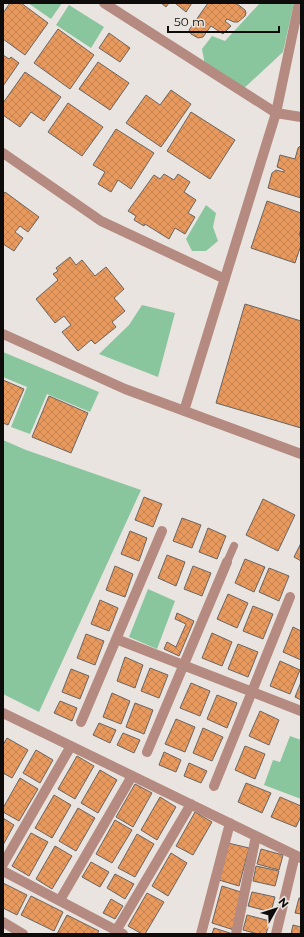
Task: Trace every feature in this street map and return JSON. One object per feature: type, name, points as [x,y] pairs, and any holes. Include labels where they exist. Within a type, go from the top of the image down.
[{"type":"street","points":[[104,3],[276,113],[301,116]]},
{"type":"street","points":[[184,411],[276,113],[299,3]]},
{"type":"street","points":[[3,153],[101,221],[225,279]]},
{"type":"street","points":[[3,334],[125,389],[301,454]]},
{"type":"street","points":[[81,722],[162,531]]},
{"type":"street","points":[[147,752],[227,562]]},
{"type":"street","points":[[214,786],[290,597]]},
{"type":"street","points":[[116,639],[301,711]]},
{"type":"street","points":[[3,713],[298,856],[276,934]]},
{"type":"street","points":[[3,864],[71,746]]},
{"type":"street","points":[[60,900],[132,776]]},
{"type":"street","points":[[3,871],[120,932],[191,804]]},
{"type":"street","points":[[201,934],[230,823]]},
{"type":"street","points":[[236,934],[256,836]]},
{"type":"street","points":[[3,922],[12,931],[23,934]]},
{"type":"lane","points":[[227,562],[234,546]]},
{"type":"green space","points":[[28,3],[62,3],[51,19]]},
{"type":"green space","points":[[260,3],[294,3],[283,52],[242,90],[205,65],[202,49],[212,36],[225,41]]},
{"type":"green space","points":[[69,5],[104,27],[91,48],[56,25]]},
{"type":"green space","points":[[206,205],[216,213],[213,227],[218,241],[206,251],[192,251],[186,239]]},
{"type":"green space","points":[[142,305],[175,313],[158,377],[99,354],[129,325]]},
{"type":"green space","points":[[3,352],[99,392],[90,412],[47,394],[30,434],[11,427],[27,387],[3,377]]},
{"type":"green space","points":[[3,440],[26,450],[141,490],[39,712],[3,694]]},
{"type":"green space","points":[[148,589],[175,601],[157,649],[129,637]]},
{"type":"green space","points":[[290,736],[301,740],[301,799],[264,785],[273,760],[280,762]]},
{"type":"building","points":[[10,3],[21,3],[48,23],[25,55],[3,39],[3,13]]},
{"type":"building","points":[[161,3],[169,3],[166,7]]},
{"type":"building","points":[[175,3],[192,3],[186,12]]},
{"type":"building","points":[[208,3],[236,3],[245,10],[246,13],[245,16],[238,22],[227,19],[225,21],[231,26],[223,34],[211,26],[203,37],[198,38],[191,34],[189,30]]},
{"type":"building","points":[[58,29],[94,55],[70,89],[34,63]]},
{"type":"building","points":[[109,33],[130,48],[120,62],[99,48]]},
{"type":"building","points":[[3,55],[9,59],[11,57],[19,63],[3,86]]},
{"type":"building","points":[[98,62],[129,83],[110,110],[79,89]]},
{"type":"building","points":[[25,72],[61,97],[44,121],[31,112],[20,127],[3,115],[3,103]]},
{"type":"building","points":[[171,90],[191,104],[161,147],[126,123],[146,95],[160,105]]},
{"type":"building","points":[[68,103],[103,127],[82,156],[48,132]]},
{"type":"building","points":[[191,112],[235,140],[210,179],[167,151]]},
{"type":"building","points":[[116,129],[154,153],[131,189],[118,180],[111,192],[98,184],[105,172],[93,165]]},
{"type":"building","points":[[301,145],[301,198],[268,188],[272,173],[276,170],[284,172],[284,170],[277,167],[280,155],[295,159],[298,148]]},
{"type":"building","points":[[164,174],[174,180],[178,174],[190,182],[184,192],[196,200],[188,213],[195,217],[185,234],[175,228],[169,239],[145,224],[144,226],[134,220],[136,216],[128,211],[154,175],[160,179]]},
{"type":"building","points":[[5,192],[39,217],[28,232],[20,226],[15,232],[23,238],[14,251],[3,244],[3,195]]},
{"type":"building","points":[[267,201],[301,213],[301,229],[299,235],[301,236],[301,245],[295,263],[251,248]]},
{"type":"building","points":[[70,257],[76,265],[82,260],[95,276],[106,267],[124,289],[114,298],[125,311],[112,322],[116,327],[95,344],[91,340],[78,351],[62,332],[71,325],[64,316],[55,323],[36,299],[58,280],[53,274],[58,271],[56,268]]},
{"type":"building","points":[[245,304],[301,321],[301,428],[216,403]]},
{"type":"building","points":[[3,380],[24,389],[8,425],[3,423]]},
{"type":"building","points":[[49,396],[88,413],[71,453],[32,437]]},
{"type":"building","points":[[144,497],[162,504],[153,527],[135,520]]},
{"type":"building","points":[[263,499],[295,515],[278,551],[246,535]]},
{"type":"building","points":[[182,518],[201,525],[192,548],[173,541]]},
{"type":"building","points":[[208,528],[226,536],[217,559],[199,552]]},
{"type":"building","points":[[130,531],[147,538],[139,561],[121,554]]},
{"type":"building","points":[[301,543],[301,561],[294,557]]},
{"type":"building","points":[[167,555],[185,562],[176,586],[158,578]]},
{"type":"building","points":[[245,559],[265,567],[254,592],[235,583]]},
{"type":"building","points":[[115,566],[133,574],[125,597],[106,590]]},
{"type":"building","points":[[193,566],[211,573],[202,596],[184,589]]},
{"type":"building","points":[[269,568],[289,576],[279,601],[259,592]]},
{"type":"building","points":[[228,594],[248,603],[237,628],[217,619]]},
{"type":"building","points":[[100,600],[118,608],[109,631],[91,624]]},
{"type":"building","points":[[253,606],[273,614],[263,639],[243,631]]},
{"type":"building","points":[[177,613],[194,621],[179,656],[164,649],[167,642],[176,647],[186,624],[175,619]]},
{"type":"building","points":[[293,627],[301,631],[301,660],[283,652]]},
{"type":"building","points":[[212,633],[232,642],[222,666],[202,658]]},
{"type":"building","points":[[86,634],[104,641],[95,665],[77,658]]},
{"type":"building","points":[[238,644],[258,652],[248,677],[228,669]]},
{"type":"building","points":[[125,657],[143,665],[135,688],[117,681]]},
{"type":"building","points":[[280,661],[300,670],[290,694],[270,686]]},
{"type":"building","points":[[150,668],[168,675],[159,698],[141,691]]},
{"type":"building","points":[[71,669],[89,676],[80,699],[62,692]]},
{"type":"building","points":[[301,682],[301,700],[295,697]]},
{"type":"building","points":[[191,683],[210,691],[200,716],[180,708]]},
{"type":"building","points":[[112,693],[130,701],[121,724],[103,717]]},
{"type":"building","points":[[217,695],[237,703],[227,728],[207,719]]},
{"type":"building","points":[[60,701],[77,708],[72,721],[54,713]]},
{"type":"building","points":[[135,703],[153,710],[144,734],[126,727]]},
{"type":"building","points":[[260,711],[279,720],[269,745],[249,736]]},
{"type":"building","points":[[176,719],[195,727],[185,752],[165,744]]},
{"type":"building","points":[[99,723],[116,730],[110,743],[93,735]]},
{"type":"building","points":[[203,728],[223,737],[212,761],[193,753]]},
{"type":"building","points":[[123,733],[140,740],[134,753],[117,745]]},
{"type":"building","points":[[7,738],[28,750],[12,778],[3,773],[3,745]]},
{"type":"building","points":[[245,746],[265,754],[255,779],[235,770]]},
{"type":"building","points":[[36,750],[53,760],[40,783],[23,773]]},
{"type":"building","points":[[164,752],[181,760],[176,772],[159,765]]},
{"type":"building","points":[[77,756],[94,766],[75,799],[58,789]]},
{"type":"building","points":[[189,763],[207,771],[201,783],[184,776]]},
{"type":"building","points":[[100,770],[117,780],[98,813],[81,803]]},
{"type":"building","points":[[20,778],[38,789],[19,821],[3,812],[3,808]]},
{"type":"building","points":[[246,783],[271,793],[262,813],[238,802]]},
{"type":"building","points":[[135,784],[152,793],[133,827],[116,817]]},
{"type":"building","points":[[54,795],[71,805],[52,838],[35,828]]},
{"type":"building","points":[[160,797],[176,807],[157,840],[141,830]]},
{"type":"building","points":[[280,797],[301,806],[301,816],[296,827],[271,817]]},
{"type":"building","points":[[78,808],[95,818],[76,851],[59,841]]},
{"type":"building","points":[[195,812],[212,822],[193,855],[176,846]]},
{"type":"building","points":[[3,818],[14,825],[3,845]]},
{"type":"building","points":[[115,820],[132,830],[112,863],[96,854]]},
{"type":"building","points":[[31,833],[48,842],[29,876],[12,866]]},
{"type":"building","points":[[137,834],[154,844],[135,877],[118,868]]},
{"type":"building","points":[[228,843],[249,848],[239,886],[219,880]]},
{"type":"building","points":[[55,846],[72,856],[52,889],[36,879]]},
{"type":"building","points":[[261,849],[283,855],[279,870],[257,864]]},
{"type":"building","points":[[171,853],[187,863],[168,896],[152,886]]},
{"type":"building","points":[[91,862],[109,872],[100,887],[82,877]]},
{"type":"building","points":[[256,866],[279,871],[275,886],[253,881]]},
{"type":"building","points":[[115,874],[134,884],[125,899],[107,888]]},
{"type":"building","points":[[3,883],[27,895],[17,915],[3,908]]},
{"type":"building","points":[[222,886],[244,893],[234,930],[212,923]]},
{"type":"building","points":[[252,892],[275,897],[271,912],[248,906]]},
{"type":"building","points":[[147,893],[164,902],[145,934],[142,934],[128,926]]},
{"type":"building","points":[[31,896],[63,912],[54,931],[21,915]]},
{"type":"building","points":[[299,898],[301,898],[301,914],[295,913]]},
{"type":"building","points":[[111,899],[123,906],[115,919],[103,913]]},
{"type":"building","points":[[67,915],[99,931],[97,934],[57,934]]},
{"type":"building","points":[[247,915],[270,921],[266,934],[258,934],[243,930]]},
{"type":"building","points":[[293,925],[301,927],[301,934],[291,934]]},
{"type":"building","points":[[214,928],[233,934],[212,934]]}]
